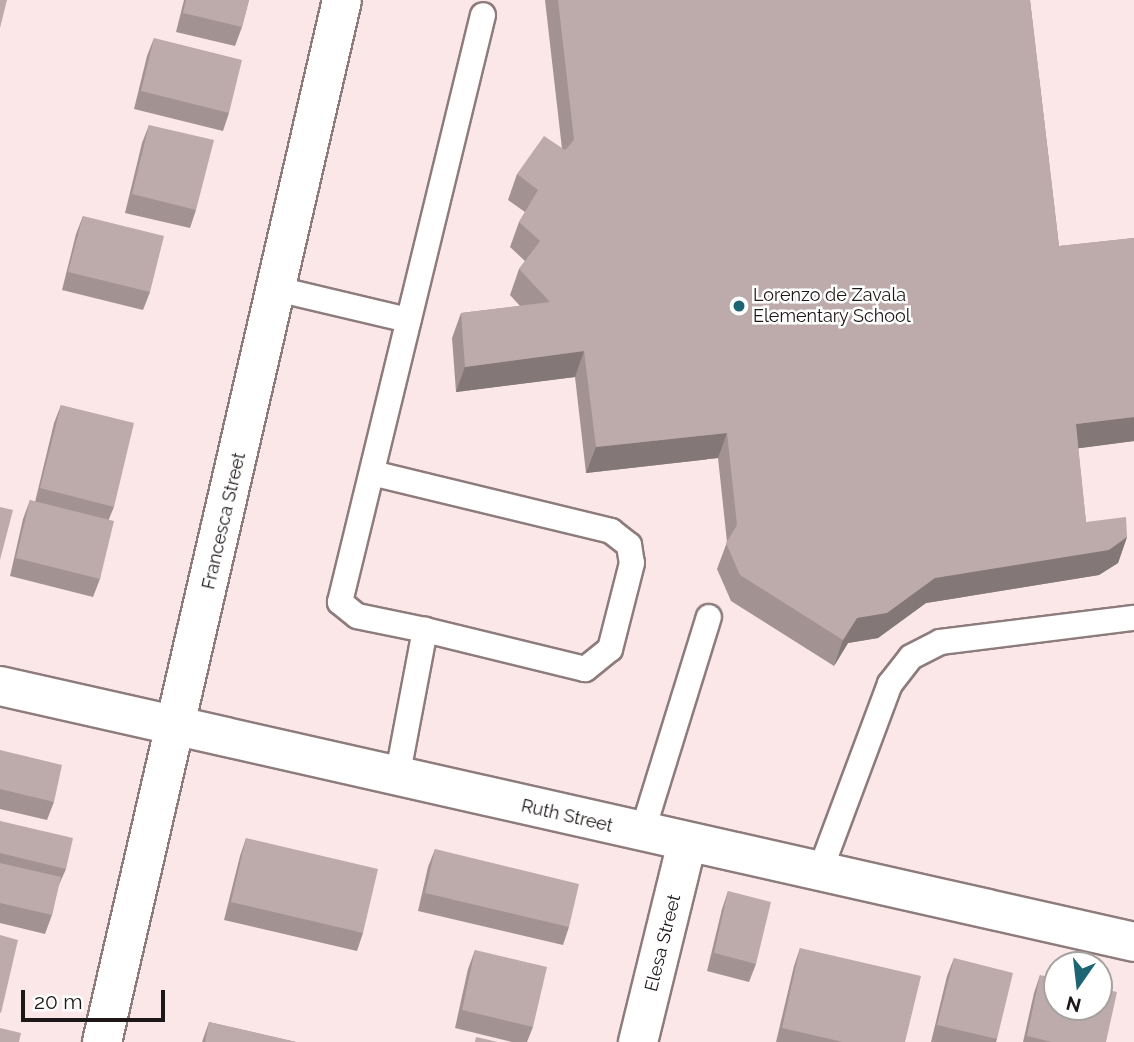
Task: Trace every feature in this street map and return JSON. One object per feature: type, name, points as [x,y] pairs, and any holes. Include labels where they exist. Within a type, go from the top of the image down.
[{"type":"street","name":"Francesca Street","points":[[102,1042],[178,727],[342,0]]},
{"type":"street","name":"Ruth Street","points":[[0,686],[687,844],[1134,942]]},
{"type":"street","name":"Elesa Street","points":[[638,1042],[687,844]]},
{"type":"lane","points":[[372,473],[611,531],[629,545],[632,563],[610,649],[585,669],[357,616],[340,602],[483,15]]},
{"type":"lane","points":[[277,289],[408,320]]},
{"type":"lane","points":[[642,833],[709,617]]},
{"type":"lane","points":[[820,872],[890,684],[911,657],[940,642],[1134,618]]},
{"type":"lane","points":[[397,778],[425,630]]},
{"type":"building","points":[[0,0],[7,0],[0,28]]},
{"type":"building","points":[[186,0],[249,0],[242,27],[183,13]]},
{"type":"building","points":[[558,0],[1030,0],[1059,246],[1134,238],[1134,417],[1076,424],[1086,522],[1126,517],[1127,537],[1109,550],[935,578],[887,613],[857,618],[843,640],[740,575],[726,543],[737,525],[727,433],[596,447],[584,351],[465,367],[461,313],[550,302],[519,269],[540,241],[519,222],[538,190],[517,174],[544,136],[565,150],[574,140]]},
{"type":"building","points":[[154,38],[242,60],[229,113],[141,91]]},
{"type":"building","points":[[149,125],[214,140],[196,210],[132,194]]},
{"type":"building","points":[[83,216],[164,236],[150,292],[68,272]]},
{"type":"building","points":[[61,405],[134,423],[114,507],[40,488]]},
{"type":"building","points":[[30,500],[114,521],[100,579],[16,558]]},
{"type":"building","points":[[0,507],[13,510],[0,560]]},
{"type":"building","points":[[0,750],[62,765],[54,802],[0,789]]},
{"type":"building","points":[[0,821],[73,838],[66,869],[0,853]]},
{"type":"building","points":[[246,838],[378,869],[363,933],[231,902]]},
{"type":"building","points":[[435,849],[579,884],[569,927],[425,893]]},
{"type":"building","points":[[0,863],[61,877],[52,915],[0,903]]},
{"type":"building","points":[[728,891],[771,902],[756,964],[714,953]]},
{"type":"building","points":[[0,935],[18,940],[1,1013],[0,1012]]},
{"type":"building","points":[[800,948],[921,976],[905,1042],[843,1042],[782,1028]]},
{"type":"building","points":[[475,950],[547,967],[533,1027],[462,1010]]},
{"type":"building","points":[[954,958],[1013,973],[997,1039],[937,1025]]},
{"type":"building","points":[[1040,975],[1043,976],[1043,1021],[1111,1021],[1106,1042],[1052,1042],[1027,1036]]},
{"type":"building","points":[[1113,991],[1117,992],[1113,1010]]},
{"type":"building","points":[[209,1022],[296,1042],[205,1042]]},
{"type":"building","points":[[0,1028],[21,1033],[19,1042],[0,1042]]},
{"type":"building","points":[[476,1037],[498,1042],[475,1042]]},
{"type":"place","name":"Lorenzo de Zavala Elementary School","points":[[739,306]]}]
